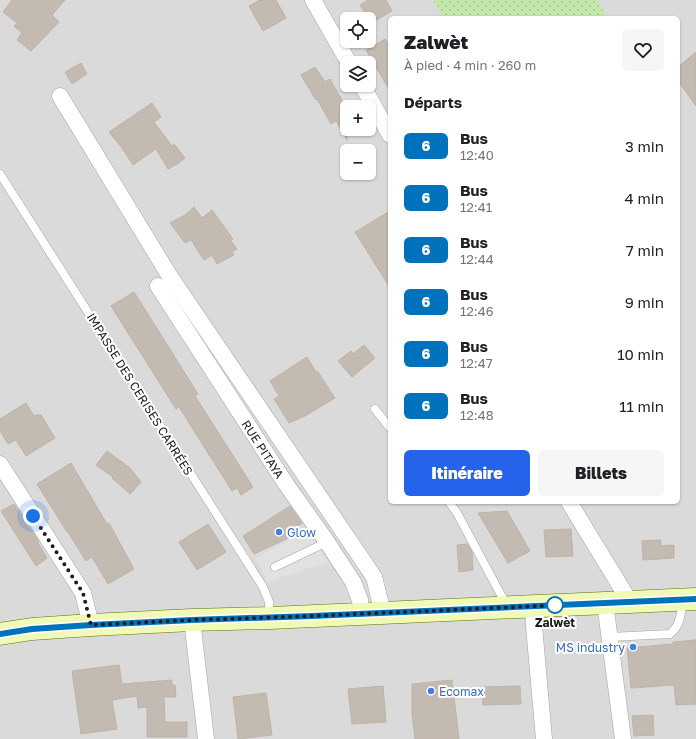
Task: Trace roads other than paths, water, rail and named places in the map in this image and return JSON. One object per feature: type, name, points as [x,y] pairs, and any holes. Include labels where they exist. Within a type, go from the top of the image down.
[{"type":"main road","points":[[0,634],[32,629],[91,625],[690,599]]},
{"type":"street","points":[[313,0],[345,56]]},
{"type":"street","points":[[366,92],[388,131]]},
{"type":"street","points":[[60,96],[169,275],[374,577],[373,613]]},
{"type":"street","name":"RUE PITAYA","points":[[158,286],[286,484],[353,582],[360,600],[373,613]]},
{"type":"street","points":[[0,464],[83,593],[91,625]]},
{"type":"street","points":[[570,504],[630,602]]},
{"type":"street","points":[[605,603],[623,739]]},
{"type":"street","points":[[533,606],[544,739]]},
{"type":"street","points":[[192,620],[206,739]]},
{"type":"lane","name":"IMPASSE DES CERISES CARRÉES","points":[[0,174],[263,587],[269,602],[270,618]]},
{"type":"lane","points":[[376,409],[388,425]]},
{"type":"lane","points":[[450,504],[457,513],[508,607]]},
{"type":"lane","points":[[275,567],[327,542]]},
{"type":"lane","points":[[610,637],[670,634],[676,629],[690,599]]},
{"type":"place","name":"Glow","points":[[279,532]]},
{"type":"place","name":"Zalwèt","points":[[555,605]]},
{"type":"place","name":"MS industry","points":[[633,647]]},
{"type":"place","name":"Ecomax","points":[[431,691]]}]
